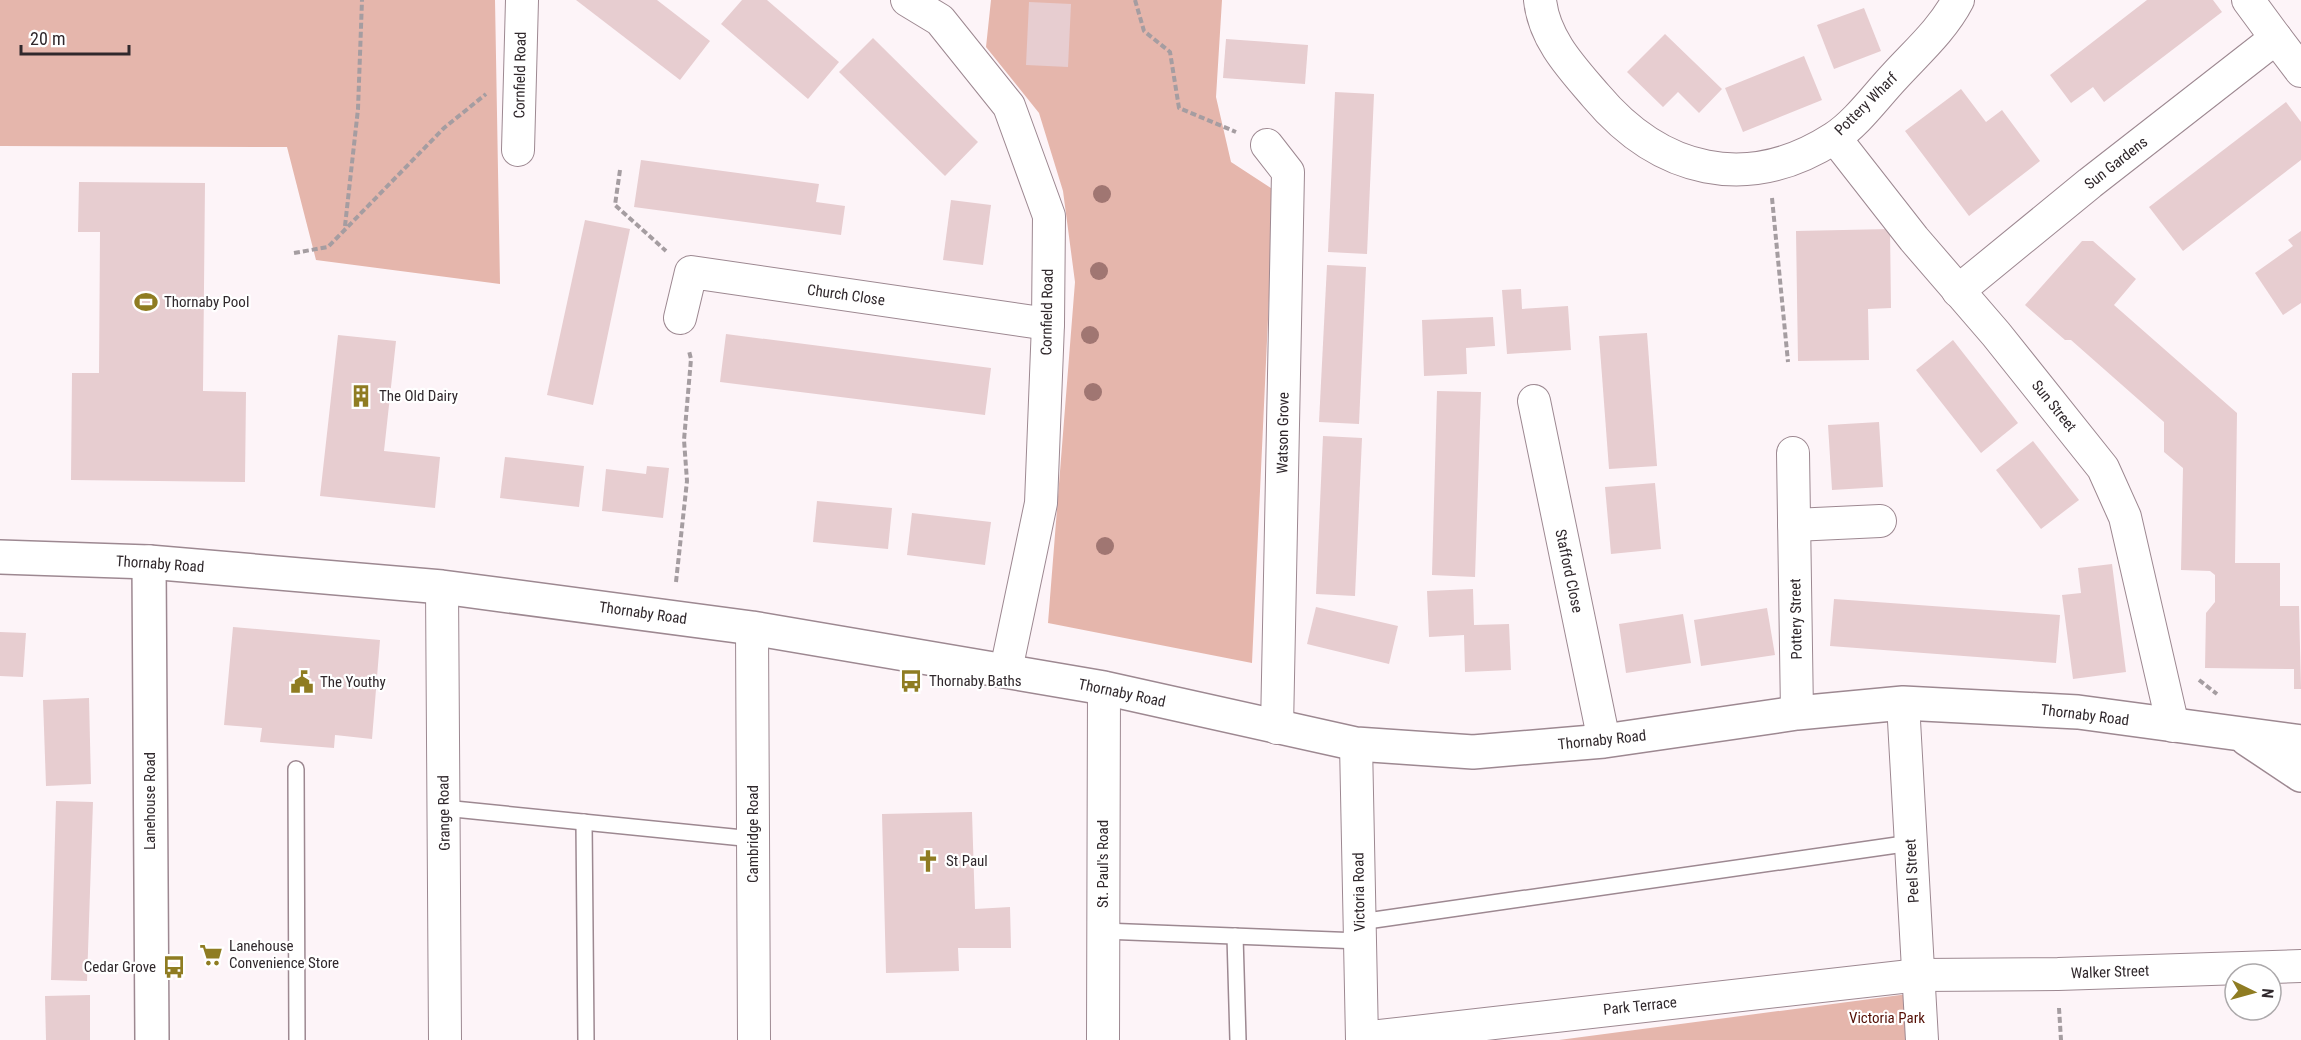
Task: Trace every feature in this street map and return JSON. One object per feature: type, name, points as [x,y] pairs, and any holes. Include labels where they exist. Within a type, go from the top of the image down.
[{"type":"street","name":"Cornfield Road","points":[[519,150],[522,0]]},
{"type":"street","name":"Cornfield Road","points":[[907,0],[949,10],[1009,106],[1048,216],[1048,324],[1041,503],[1006,670]]},
{"type":"street","name":"Pottery Wharf","points":[[1540,0],[1549,32],[1562,56],[1618,123],[1675,159],[1694,165],[1743,169],[1793,157],[1835,138],[1943,24],[1959,0]]},
{"type":"street","points":[[2248,0],[2301,71]]},
{"type":"street","name":"Sun Gardens","points":[[1958,291],[2090,183],[2276,38]]},
{"type":"street","name":"Sun Street","points":[[1835,138],[1914,239],[2090,451],[2113,488],[2125,518],[2173,726]]},
{"type":"street","name":"Watson Grove","points":[[1267,145],[1288,172],[1277,728]]},
{"type":"street","points":[[680,318],[691,272]]},
{"type":"street","name":"Church Close","points":[[691,272],[1048,324]]},
{"type":"street","name":"Stafford Close","points":[[1534,401],[1604,741]]},
{"type":"street","name":"Pottery Street","points":[[1793,453],[1797,713]]},
{"type":"street","points":[[1794,525],[1880,521]]},
{"type":"street","name":"Thornaby Road","points":[[0,557],[149,562],[442,587],[752,628],[1104,688],[1356,744],[1473,752],[1604,741],[1797,713],[1903,703],[2078,712],[2301,742]]},
{"type":"street","name":"Lanehouse Road","points":[[149,562],[152,1040]]},
{"type":"street","name":"Grange Road","points":[[442,587],[445,1040]]},
{"type":"street","name":"Cambridge Road","points":[[752,628],[754,1040]]},
{"type":"street","name":"St. Paul's Road","points":[[1103,1040],[1104,688]]},
{"type":"street","name":"Peel Street","points":[[1903,703],[1923,1040]]},
{"type":"street","name":"Thornaby Road","points":[[2243,736],[2301,776]]},
{"type":"street","name":"Victoria Road","points":[[1356,744],[1362,1039]]},
{"type":"street","name":"Walker Street","points":[[1919,975],[2058,974],[2301,966]]},
{"type":"street","name":"Park Terrace","points":[[1362,1039],[1919,975]]},
{"type":"lane","points":[[296,769],[297,1040]]},
{"type":"lane","points":[[444,808],[753,839]]},
{"type":"lane","points":[[584,822],[586,1040]]},
{"type":"lane","points":[[1103,931],[1235,936],[1360,932],[1911,843]]},
{"type":"lane","points":[[1235,936],[1238,1040]]},
{"type":"path","points":[[345,228],[358,109],[362,0]]},
{"type":"path","points":[[1135,0],[1144,32],[1170,52],[1179,108],[1267,145]]},
{"type":"path","points":[[294,253],[328,247],[444,128],[520,66]]},
{"type":"path","points":[[1769,164],[1788,362]]},
{"type":"path","points":[[620,170],[615,206],[691,272]]},
{"type":"path","points":[[672,617],[687,482],[684,441],[691,359],[680,318]]},
{"type":"green space","points":[[0,0],[495,0],[500,284],[316,260],[287,147],[0,146]]},
{"type":"green space","points":[[991,0],[1222,0],[1216,97],[1231,162],[1274,190],[1252,663],[1048,623],[1075,282],[1063,191],[1039,113],[986,47]]},
{"type":"green space","name":"Victoria Park","points":[[1908,994],[1910,1040],[1559,1040]]},
{"type":"building","points":[[576,0],[657,0],[710,41],[680,80]]},
{"type":"building","points":[[742,0],[767,0],[839,62],[808,99],[721,24]]},
{"type":"building","points":[[2147,0],[2213,0],[2222,12],[2104,102],[2093,87],[2071,103],[2050,75]]},
{"type":"building","points":[[1029,2],[1071,4],[1068,67],[1026,65]]},
{"type":"building","points":[[1864,8],[1881,51],[1834,69],[1817,25]]},
{"type":"building","points":[[1665,34],[1722,89],[1699,113],[1678,92],[1663,107],[1627,72]]},
{"type":"building","points":[[873,38],[978,142],[945,176],[839,72]]},
{"type":"building","points":[[1226,39],[1308,45],[1305,84],[1223,78]]},
{"type":"building","points":[[1804,56],[1822,100],[1743,132],[1725,88]]},
{"type":"building","points":[[1961,89],[1986,122],[2002,110],[2040,161],[1969,216],[1905,131]]},
{"type":"building","points":[[1335,92],[1374,94],[1367,254],[1328,252]]},
{"type":"building","points":[[2286,102],[2301,122],[2301,160],[2183,251],[2149,207]]},
{"type":"building","points":[[641,160],[819,184],[816,202],[845,206],[841,235],[634,207]]},
{"type":"building","name":"Thornaby Pool","points":[[79,182],[205,183],[203,391],[246,392],[245,482],[71,480],[72,373],[99,373],[100,232],[78,232]]},
{"type":"building","points":[[951,200],[991,205],[983,265],[943,260]]},
{"type":"building","points":[[585,220],[630,229],[593,405],[547,395]]},
{"type":"building","points":[[1890,229],[1891,308],[1868,309],[1869,360],[1798,361],[1796,231]]},
{"type":"building","points":[[2301,231],[2301,303],[2283,315],[2255,273],[2293,246],[2288,240]]},
{"type":"building","points":[[2082,241],[2093,241],[2136,279],[2114,305],[2237,413],[2235,563],[2280,563],[2280,606],[2299,606],[2301,689],[2294,689],[2294,669],[2205,668],[2206,613],[2215,602],[2215,575],[2210,571],[2181,570],[2183,468],[2164,452],[2164,422],[2071,340],[2065,340],[2025,305]]},
{"type":"building","points":[[1327,265],[1366,267],[1359,424],[1319,422]]},
{"type":"building","points":[[1521,289],[1522,309],[1568,306],[1571,350],[1507,354],[1502,290]]},
{"type":"building","points":[[1493,317],[1495,346],[1466,348],[1467,374],[1424,376],[1422,320]]},
{"type":"building","points":[[1647,333],[1657,466],[1609,469],[1599,336]]},
{"type":"building","points":[[726,334],[991,368],[985,415],[720,382]]},
{"type":"building","name":"The Old Dairy","points":[[338,335],[396,341],[384,451],[440,457],[435,508],[320,496]]},
{"type":"building","points":[[1953,340],[2018,423],[1981,453],[1916,370]]},
{"type":"building","points":[[1437,391],[1481,392],[1475,577],[1432,575]]},
{"type":"building","points":[[1879,422],[1883,487],[1832,490],[1828,425]]},
{"type":"building","points":[[1323,436],[1362,438],[1355,596],[1316,594]]},
{"type":"building","points":[[2033,441],[2079,500],[2041,529],[1996,470]]},
{"type":"building","points":[[505,457],[584,466],[579,507],[500,498]]},
{"type":"building","points":[[647,466],[669,468],[663,518],[602,511],[606,469],[646,474]]},
{"type":"building","points":[[1655,483],[1661,549],[1611,554],[1605,487]]},
{"type":"building","points":[[817,501],[892,508],[888,549],[813,542]]},
{"type":"building","points":[[912,513],[991,522],[985,565],[907,555]]},
{"type":"building","points":[[2112,564],[2126,672],[2073,679],[2062,595],[2081,593],[2078,568]]},
{"type":"building","points":[[1473,589],[1474,625],[1509,624],[1511,670],[1465,672],[1464,635],[1429,637],[1427,591]]},
{"type":"building","points":[[1834,599],[2060,615],[2056,663],[1830,646]]},
{"type":"building","points":[[1316,607],[1398,626],[1389,664],[1307,644]]},
{"type":"building","points":[[1767,608],[1775,655],[1701,666],[1694,620]]},
{"type":"building","points":[[1683,614],[1691,663],[1626,673],[1619,624]]},
{"type":"building","name":"The Youthy","points":[[233,627],[380,640],[372,739],[335,735],[334,748],[260,742],[262,728],[224,725]]},
{"type":"building","points":[[0,632],[26,633],[23,677],[0,676]]},
{"type":"building","points":[[89,698],[91,784],[46,786],[43,700]]},
{"type":"building","points":[[56,801],[93,802],[87,981],[51,980]]},
{"type":"building","name":"St Paul","points":[[972,812],[975,909],[1010,907],[1011,948],[958,948],[959,971],[886,973],[882,814]]},
{"type":"building","points":[[90,995],[90,1040],[46,1040],[45,996]]},
{"type":"place","name":"Thornaby Pool","points":[[146,302]]},
{"type":"place","name":"The Old Dairy","points":[[361,396]]},
{"type":"place","name":"Thornaby Baths","points":[[911,681]]},
{"type":"place","name":"The Youthy","points":[[302,682]]},
{"type":"place","name":"St Paul","points":[[928,861]]},
{"type":"place","name":"Lanehouse Convenience Store","points":[[211,955]]},
{"type":"place","name":"Cedar Grove","points":[[174,967]]}]
